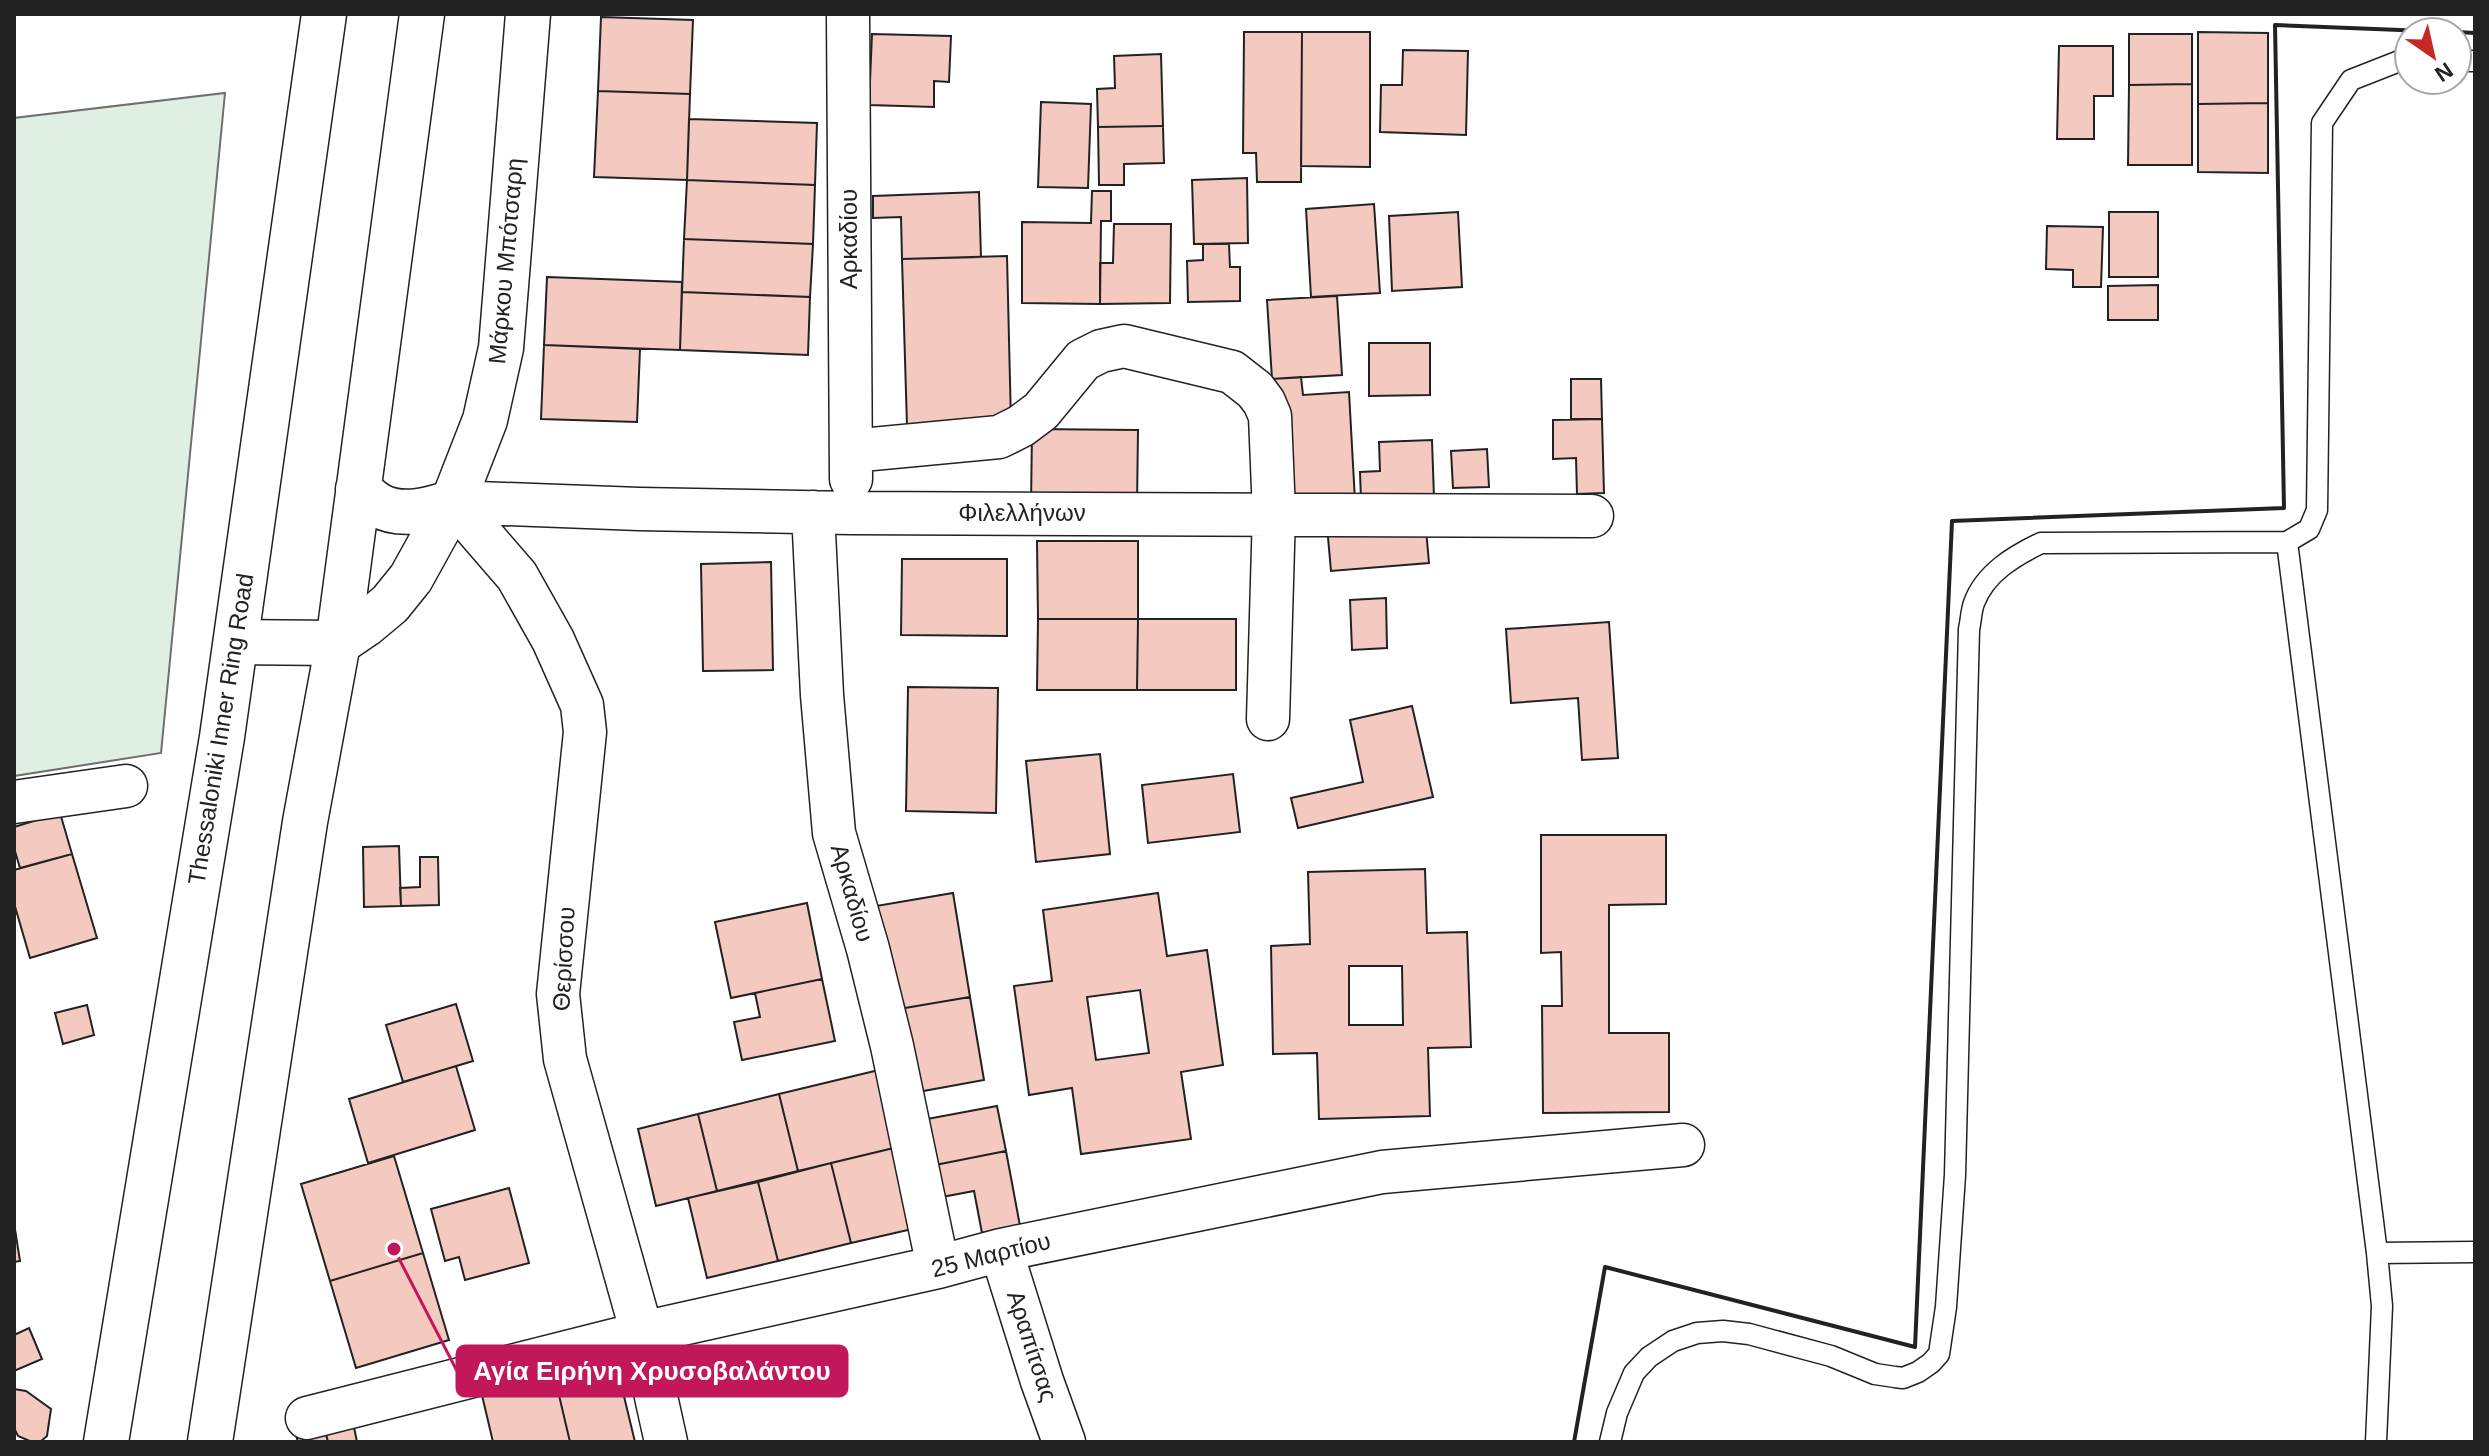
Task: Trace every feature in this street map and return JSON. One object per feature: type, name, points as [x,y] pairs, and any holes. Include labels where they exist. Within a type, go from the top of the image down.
[{"type":"main road","name":"Thessaloniki Inner Ring Road","points":[[106,1442],[222,737],[324,14]]},
{"type":"main road","points":[[210,1442],[305,822],[338,643],[422,14]]},
{"type":"main road","name":"Μάρκου Μπότσαρη","points":[[338,643],[390,604],[411,578],[453,502],[485,420],[501,348],[528,14]]},
{"type":"main road","points":[[358,489],[379,506],[401,511],[424,511],[453,502]]},
{"type":"main road","points":[[236,642],[338,643]]},
{"type":"street","name":"Αρκαδίου","points":[[848,14],[851,451],[832,512],[822,695],[834,833],[892,1046],[938,1267]]},
{"type":"street","points":[[851,451],[999,437],[1041,411],[1083,360],[1101,351],[1124,346],[1232,372],[1255,390],[1270,416],[1274,513],[1268,719]]},
{"type":"street","name":"Φιλελλήνων","points":[[453,502],[832,512],[1592,516]]},
{"type":"street","name":"Θερίσσου","points":[[453,502],[517,576],[553,640],[582,705],[585,732],[558,994],[565,1059],[642,1333],[666,1442]]},
{"type":"street","points":[[14,802],[126,786]]},
{"type":"street","name":"25 Μαρτίου","points":[[307,1418],[642,1333],[1001,1250],[1382,1172],[1683,1145]]},
{"type":"street","name":"Αραπίτσας","points":[[1001,1250],[1064,1442]]},
{"type":"lane","points":[[1610,1442],[1617,1413],[1634,1373],[1649,1357],[1673,1341],[1697,1333],[1723,1331],[1749,1334],[1831,1356],[1875,1374],[1903,1378],[1918,1372],[1939,1354],[1946,1307],[1955,1175],[1969,629],[1974,603],[1990,578],[2014,556],[2041,543],[2287,542],[2309,529],[2317,510],[2322,123],[2351,80],[2393,64]]},
{"type":"lane","points":[[2287,542],[2377,1253],[2382,1306],[2376,1442]]},
{"type":"lane","points":[[2377,1253],[2475,1252]]},
{"type":"green space","points":[[225,93],[161,753],[14,776],[14,118]]},
{"type":"building","points":[[601,17],[693,20],[690,94],[598,91]]},
{"type":"building","points":[[1244,32],[1302,32],[1301,182],[1257,182],[1256,153],[1243,153]]},
{"type":"building","points":[[1302,32],[1370,32],[1370,167],[1301,166]]},
{"type":"building","points":[[2198,32],[2268,33],[2268,103],[2198,104]]},
{"type":"building","points":[[872,34],[951,36],[949,82],[934,81],[934,107],[869,105]]},
{"type":"building","points":[[2129,34],[2192,34],[2192,84],[2129,85]]},
{"type":"building","points":[[2059,46],[2113,46],[2113,96],[2094,96],[2094,139],[2057,139]]},
{"type":"building","points":[[1403,50],[1468,51],[1466,135],[1380,132],[1381,85],[1402,85]]},
{"type":"building","points":[[1161,54],[1163,126],[1098,127],[1097,89],[1115,88],[1114,56]]},
{"type":"building","points":[[2192,84],[2192,165],[2128,165],[2129,85]]},
{"type":"building","points":[[598,91],[690,94],[687,180],[594,177]]},
{"type":"building","points":[[1041,102],[1091,104],[1088,188],[1038,187]]},
{"type":"building","points":[[2268,103],[2268,173],[2198,172],[2198,104]]},
{"type":"building","points":[[689,119],[817,123],[815,185],[687,180]]},
{"type":"building","points":[[1163,126],[1164,163],[1124,164],[1124,185],[1099,185],[1098,127]]},
{"type":"building","points":[[1247,178],[1248,243],[1194,244],[1192,180]]},
{"type":"building","points":[[687,180],[815,185],[813,244],[684,239]]},
{"type":"building","points":[[1092,191],[1111,191],[1111,221],[1101,221],[1100,304],[1022,303],[1022,222],[1091,223]]},
{"type":"building","points":[[979,192],[981,257],[902,259],[901,217],[873,218],[873,196]]},
{"type":"building","points":[[1374,204],[1380,293],[1311,297],[1306,209]]},
{"type":"building","points":[[1458,212],[1462,287],[1392,291],[1389,216]]},
{"type":"building","points":[[2109,212],[2158,212],[2158,277],[2109,277]]},
{"type":"building","points":[[1114,224],[1171,224],[1170,303],[1100,304],[1100,263],[1113,263]]},
{"type":"building","points":[[2047,226],[2103,227],[2101,287],[2073,287],[2073,270],[2046,269]]},
{"type":"building","points":[[684,239],[813,244],[810,297],[682,292]]},
{"type":"building","points":[[1203,244],[1229,244],[1230,267],[1240,267],[1240,301],[1188,302],[1187,261],[1203,260]]},
{"type":"building","points":[[1007,256],[1011,423],[907,426],[902,259]]},
{"type":"building","points":[[547,277],[682,282],[680,350],[544,345]]},
{"type":"building","points":[[2158,285],[2158,320],[2108,320],[2108,286]]},
{"type":"building","points":[[682,292],[810,297],[808,355],[680,350]]},
{"type":"building","points":[[1337,296],[1342,375],[1272,379],[1267,300]]},
{"type":"building","points":[[1369,343],[1430,343],[1430,395],[1369,396]]},
{"type":"building","points":[[544,345],[640,349],[637,422],[541,419]]},
{"type":"building","points":[[1301,377],[1303,395],[1349,392],[1355,501],[1279,505],[1272,379]]},
{"type":"building","points":[[1571,379],[1601,379],[1602,419],[1571,419]]},
{"type":"building","points":[[1602,419],[1604,493],[1577,494],[1576,458],[1553,459],[1553,420]]},
{"type":"building","points":[[1032,429],[1138,430],[1137,506],[1031,506]]},
{"type":"building","points":[[1432,440],[1434,498],[1361,500],[1360,472],[1380,471],[1379,442]]},
{"type":"building","points":[[1487,449],[1489,487],[1453,488],[1451,451]]},
{"type":"building","points":[[1425,518],[1429,563],[1331,571],[1327,526]]},
{"type":"building","points":[[1037,541],[1138,541],[1138,619],[1038,619]]},
{"type":"building","points":[[902,559],[1007,559],[1007,636],[901,635]]},
{"type":"building","points":[[771,562],[773,670],[703,671],[701,564]]},
{"type":"building","points":[[1386,598],[1387,648],[1352,650],[1350,600]]},
{"type":"building","points":[[1038,619],[1138,619],[1137,690],[1037,690]]},
{"type":"building","points":[[1138,619],[1236,619],[1236,690],[1137,690]]},
{"type":"building","points":[[1609,622],[1618,758],[1582,760],[1578,698],[1511,703],[1506,629]]},
{"type":"building","points":[[908,687],[998,688],[996,813],[906,811]]},
{"type":"building","points":[[1412,706],[1433,797],[1298,828],[1291,798],[1363,782],[1350,720]]},
{"type":"building","points":[[1100,754],[1110,854],[1036,862],[1026,761]]},
{"type":"building","points":[[1233,774],[1240,832],[1148,843],[1142,785]]},
{"type":"building","points":[[60,813],[72,854],[20,868],[14,848],[14,827]]},
{"type":"building","points":[[1541,835],[1666,835],[1666,904],[1609,905],[1609,1033],[1669,1033],[1669,1112],[1543,1113],[1542,1006],[1562,1006],[1561,952],[1541,953]]},
{"type":"building","points":[[399,846],[401,906],[364,907],[363,847]]},
{"type":"building","points":[[72,854],[97,938],[30,958],[14,903],[14,870]]},
{"type":"building","points":[[420,857],[438,857],[439,905],[401,906],[400,888],[420,887]]},
{"type":"building","points":[[1425,869],[1427,933],[1467,932],[1471,1047],[1428,1048],[1430,1116],[1319,1119],[1317,1053],[1273,1054],[1271,946],[1310,944],[1308,872]],"holes":[[[1349,966],[1402,966],[1403,1025],[1349,1025]]]},
{"type":"building","points":[[953,893],[970,997],[893,1010],[876,906]]},
{"type":"building","points":[[1158,893],[1167,956],[1207,950],[1223,1065],[1181,1072],[1191,1139],[1081,1154],[1072,1088],[1029,1095],[1014,986],[1052,981],[1043,910]],"holes":[[[1140,990],[1149,1053],[1096,1060],[1087,997]]]},
{"type":"building","points":[[807,903],[822,979],[731,998],[715,922]]},
{"type":"building","points":[[822,979],[835,1041],[742,1060],[734,1022],[760,1017],[755,993]]},
{"type":"building","points":[[970,997],[984,1080],[907,1094],[893,1010]]},
{"type":"building","points":[[456,1004],[473,1061],[403,1082],[386,1025]]},
{"type":"building","points":[[87,1005],[94,1035],[63,1044],[55,1013]]},
{"type":"building","points":[[456,1066],[475,1130],[368,1163],[349,1099]]},
{"type":"building","points":[[883,1069],[902,1146],[798,1171],[779,1094]]},
{"type":"building","points":[[779,1094],[798,1171],[717,1191],[698,1114]]},
{"type":"building","points":[[997,1106],[1006,1151],[920,1168],[911,1122]]},
{"type":"building","points":[[698,1114],[717,1191],[656,1206],[638,1129]]},
{"type":"building","points":[[902,1146],[921,1227],[851,1243],[831,1163]]},
{"type":"building","points":[[1006,1151],[1020,1226],[982,1233],[974,1191],[926,1200],[920,1168]]},
{"type":"building","points":[[394,1156],[423,1253],[330,1281],[301,1184]]},
{"type":"building","points":[[831,1163],[851,1243],[778,1261],[758,1182]]},
{"type":"building","points":[[758,1182],[778,1261],[707,1278],[688,1198]]},
{"type":"building","points":[[509,1188],[529,1263],[465,1280],[459,1257],[445,1261],[431,1209]]},
{"type":"building","points":[[14,1223],[20,1261],[14,1262]]},
{"type":"building","points":[[423,1253],[449,1340],[356,1368],[330,1281]]},
{"type":"building","points":[[29,1328],[42,1359],[14,1371],[14,1335]]},
{"type":"building","points":[[615,1359],[635,1442],[570,1442],[554,1374]]},
{"type":"building","points":[[554,1374],[570,1442],[493,1442],[481,1391]]},
{"type":"building","points":[[14,1389],[26,1391],[51,1409],[47,1436],[40,1442],[18,1436],[14,1428]]},
{"type":"building","points":[[323,1424],[328,1442],[298,1442],[295,1432]]},
{"type":"building","points":[[354,1427],[357,1442],[328,1442],[326,1434]]},
{"type":"wall","points":[[1574,1442],[1605,1267],[1915,1347],[1952,521],[2284,508],[2275,25],[2393,30]]},
{"type":"place","name":"Αγία Ειρήνη Χρυσοβαλάντου","points":[[394,1249]]}]
